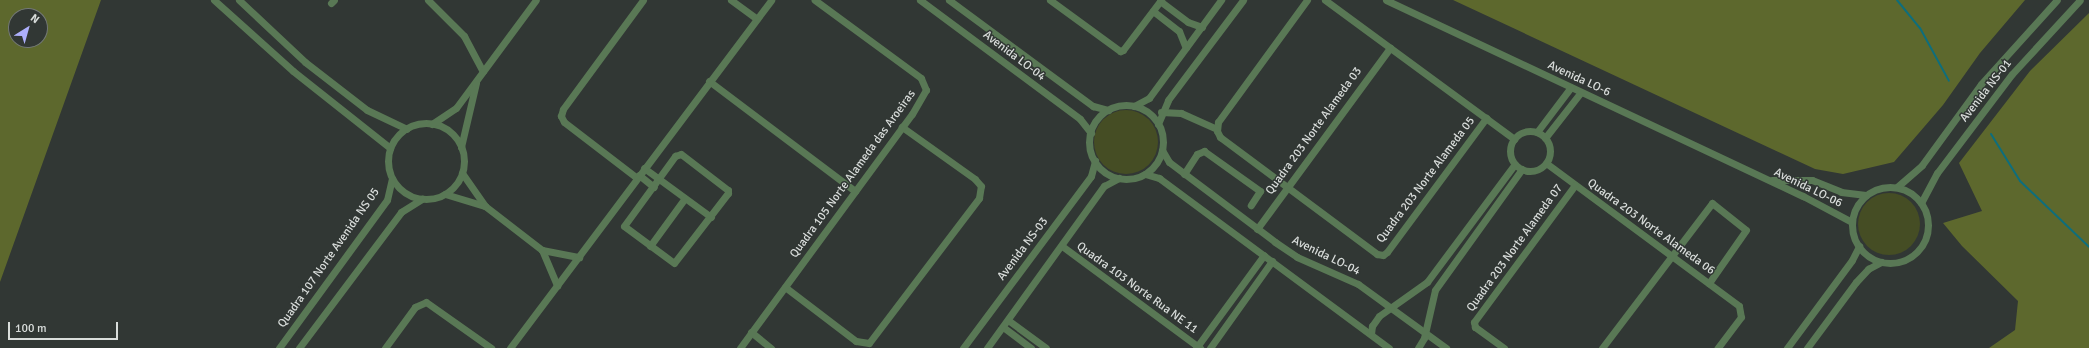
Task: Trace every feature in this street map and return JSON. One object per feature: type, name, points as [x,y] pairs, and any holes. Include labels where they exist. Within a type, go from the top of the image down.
[{"type":"street","points":[[214,0],[293,71],[390,148]]},
{"type":"street","points":[[238,0],[305,62],[367,110],[407,129]]},
{"type":"street","points":[[428,0],[464,36],[484,71]]},
{"type":"street","points":[[432,124],[456,108],[536,0]]},
{"type":"street","points":[[643,0],[563,109],[561,116],[564,122],[654,187]]},
{"type":"street","points":[[732,0],[757,19]]},
{"type":"street","points":[[510,348],[771,0]]},
{"type":"street","name":"Quadra 105 Norte Alameda das Aroeiras","points":[[740,348],[856,191],[925,93],[924,82],[816,0]]},
{"type":"street","name":"Avenida LO-04","points":[[920,0],[1080,119],[1091,133]]},
{"type":"street","name":"Avenida LO-04","points":[[949,0],[1093,106],[1108,110]]},
{"type":"street","points":[[1050,0],[1120,50],[1124,50],[1161,1],[1188,22],[1202,26]]},
{"type":"street","points":[[1134,106],[1149,98],[1220,0]]},
{"type":"street","points":[[1158,124],[1161,112],[1242,0]]},
{"type":"street","points":[[1287,187],[1220,137],[1217,129],[1218,122],[1307,0]]},
{"type":"street","points":[[1325,0],[1514,139]]},
{"type":"street","name":"Avenida LO-6","points":[[1386,0],[1763,178]]},
{"type":"street","name":"Avenida NS-01","points":[[1897,187],[1922,165],[1981,84],[2057,0]]},
{"type":"street","name":"Avenida NS-01","points":[[1921,203],[1937,173],[2012,74],[2080,0]]},
{"type":"street","points":[[1153,11],[1179,31],[1186,48]]},
{"type":"street","name":"Quadra 203 Norte Alameda 03","points":[[1257,229],[1390,48]]},
{"type":"street","points":[[461,147],[477,80]]},
{"type":"street","points":[[710,81],[856,191]]},
{"type":"street","points":[[1537,132],[1570,87]]},
{"type":"street","points":[[1545,138],[1580,92]]},
{"type":"street","points":[[1121,106],[1134,106],[1147,112],[1158,124],[1163,138],[1162,150],[1156,164],[1145,174],[1134,178],[1118,178],[1106,172],[1095,162],[1090,148],[1091,133],[1098,119],[1108,110],[1121,106]]},
{"type":"street","points":[[1161,112],[1181,113],[1217,129]]},
{"type":"street","name":"Quadra 203 Norte Alameda 05","points":[[1287,187],[1377,254],[1384,254],[1486,118]]},
{"type":"street","points":[[419,124],[432,124],[444,128],[454,136],[461,147],[464,160],[462,173],[456,185],[445,194],[434,199],[422,199],[405,192],[392,179],[389,169],[390,148],[397,137],[407,129],[419,124]]},
{"type":"street","points":[[785,287],[856,341],[869,343],[979,198],[980,186],[975,179],[902,127]]},
{"type":"street","points":[[1524,132],[1537,132],[1545,138],[1550,150],[1546,163],[1536,170],[1522,169],[1515,164],[1510,152],[1514,139],[1524,132]]},
{"type":"street","name":"Avenida LO-04","points":[[1162,150],[1169,162],[1257,229],[1297,256],[1358,284],[1446,348]]},
{"type":"street","points":[[1184,174],[1197,154],[1204,151],[1260,190],[1260,194],[1251,205]]},
{"type":"street","points":[[681,154],[728,190],[711,217],[676,262],[671,262],[624,226],[659,180],[675,156],[681,154]]},
{"type":"street","name":"Avenida NS-03","points":[[963,348],[1091,176],[1095,162]]},
{"type":"street","name":"Quadra 203 Norte Alameda 06","points":[[1546,163],[1736,303],[1741,311],[1740,318],[1718,348]]},
{"type":"street","points":[[1371,334],[1376,319],[1390,307],[1427,282],[1515,164]]},
{"type":"street","points":[[644,168],[711,217]]},
{"type":"street","points":[[1418,348],[1426,333],[1435,290],[1522,169]]},
{"type":"street","points":[[462,173],[485,206],[542,250],[579,257]]},
{"type":"street","points":[[1145,174],[1159,178],[1389,348]]},
{"type":"street","points":[[987,348],[1104,186],[1118,178]]},
{"type":"street","name":"Avenida LO-06","points":[[1763,178],[1812,180],[1841,192],[1866,195]]},
{"type":"street","name":"Avenida LO-06","points":[[1763,178],[1852,222]]},
{"type":"street","name":"Quadra 107 Norte Avenida NS 05","points":[[279,348],[387,200],[392,179]]},
{"type":"street","name":"Quadra 203 Norte Alameda 07","points":[[1504,348],[1473,324],[1575,185]]},
{"type":"street","points":[[1897,187],[1908,191],[1921,203],[1926,214],[1928,227],[1925,239],[1919,250],[1909,258],[1898,262],[1881,262],[1866,254],[1859,246],[1853,235],[1852,222],[1856,207],[1866,195],[1877,189],[1897,187]]},
{"type":"street","points":[[445,194],[485,206]]},
{"type":"street","points":[[650,246],[685,198]]},
{"type":"street","points":[[299,348],[401,212],[422,199]]},
{"type":"street","points":[[1602,348],[1671,255],[1712,203],[1746,228],[1709,283]]},
{"type":"street","name":"Quadra 103 Norte Rua NE 11","points":[[1062,246],[1198,347]]},
{"type":"street","points":[[1787,348],[1852,260],[1859,246]]},
{"type":"street","points":[[542,250],[557,286]]},
{"type":"street","points":[[1198,347],[1264,255]]},
{"type":"street","points":[[1210,348],[1272,261]]},
{"type":"street","points":[[1807,348],[1856,282],[1868,269],[1881,262]]},
{"type":"street","points":[[385,348],[415,307],[426,302],[491,348]]},
{"type":"street","points":[[1008,320],[1046,348]]},
{"type":"street","points":[[1003,327],[1031,348]]},
{"type":"street","points":[[751,332],[771,348]]},
{"type":"street","points":[[1376,348],[1380,342]]},
{"type":"green space","points":[[0,0],[101,0],[0,282]]},
{"type":"green space","points":[[1453,0],[2025,0],[1980,53],[1943,105],[1894,162],[1843,174],[1815,169]]},
{"type":"green space","points":[[2089,13],[2089,348],[1989,348],[2015,330],[2018,301],[1962,246],[1943,223],[1982,211],[1959,163],[2030,71]]},
{"type":"green space","points":[[1120,110],[1132,110],[1149,119],[1156,130],[1158,142],[1156,154],[1149,165],[1132,174],[1120,174],[1108,169],[1099,160],[1094,148],[1094,136],[1099,124],[1108,115]]},
{"type":"green space","points":[[1883,193],[1895,193],[1911,202],[1918,212],[1920,224],[1918,236],[1911,246],[1895,255],[1883,255],[1872,250],[1863,241],[1858,230],[1858,218],[1863,207],[1872,198]]},
{"type":"waterway","points":[[1897,0],[1920,28],[1949,81]]},
{"type":"waterway","points":[[1991,134],[2020,181],[2089,247]]}]
